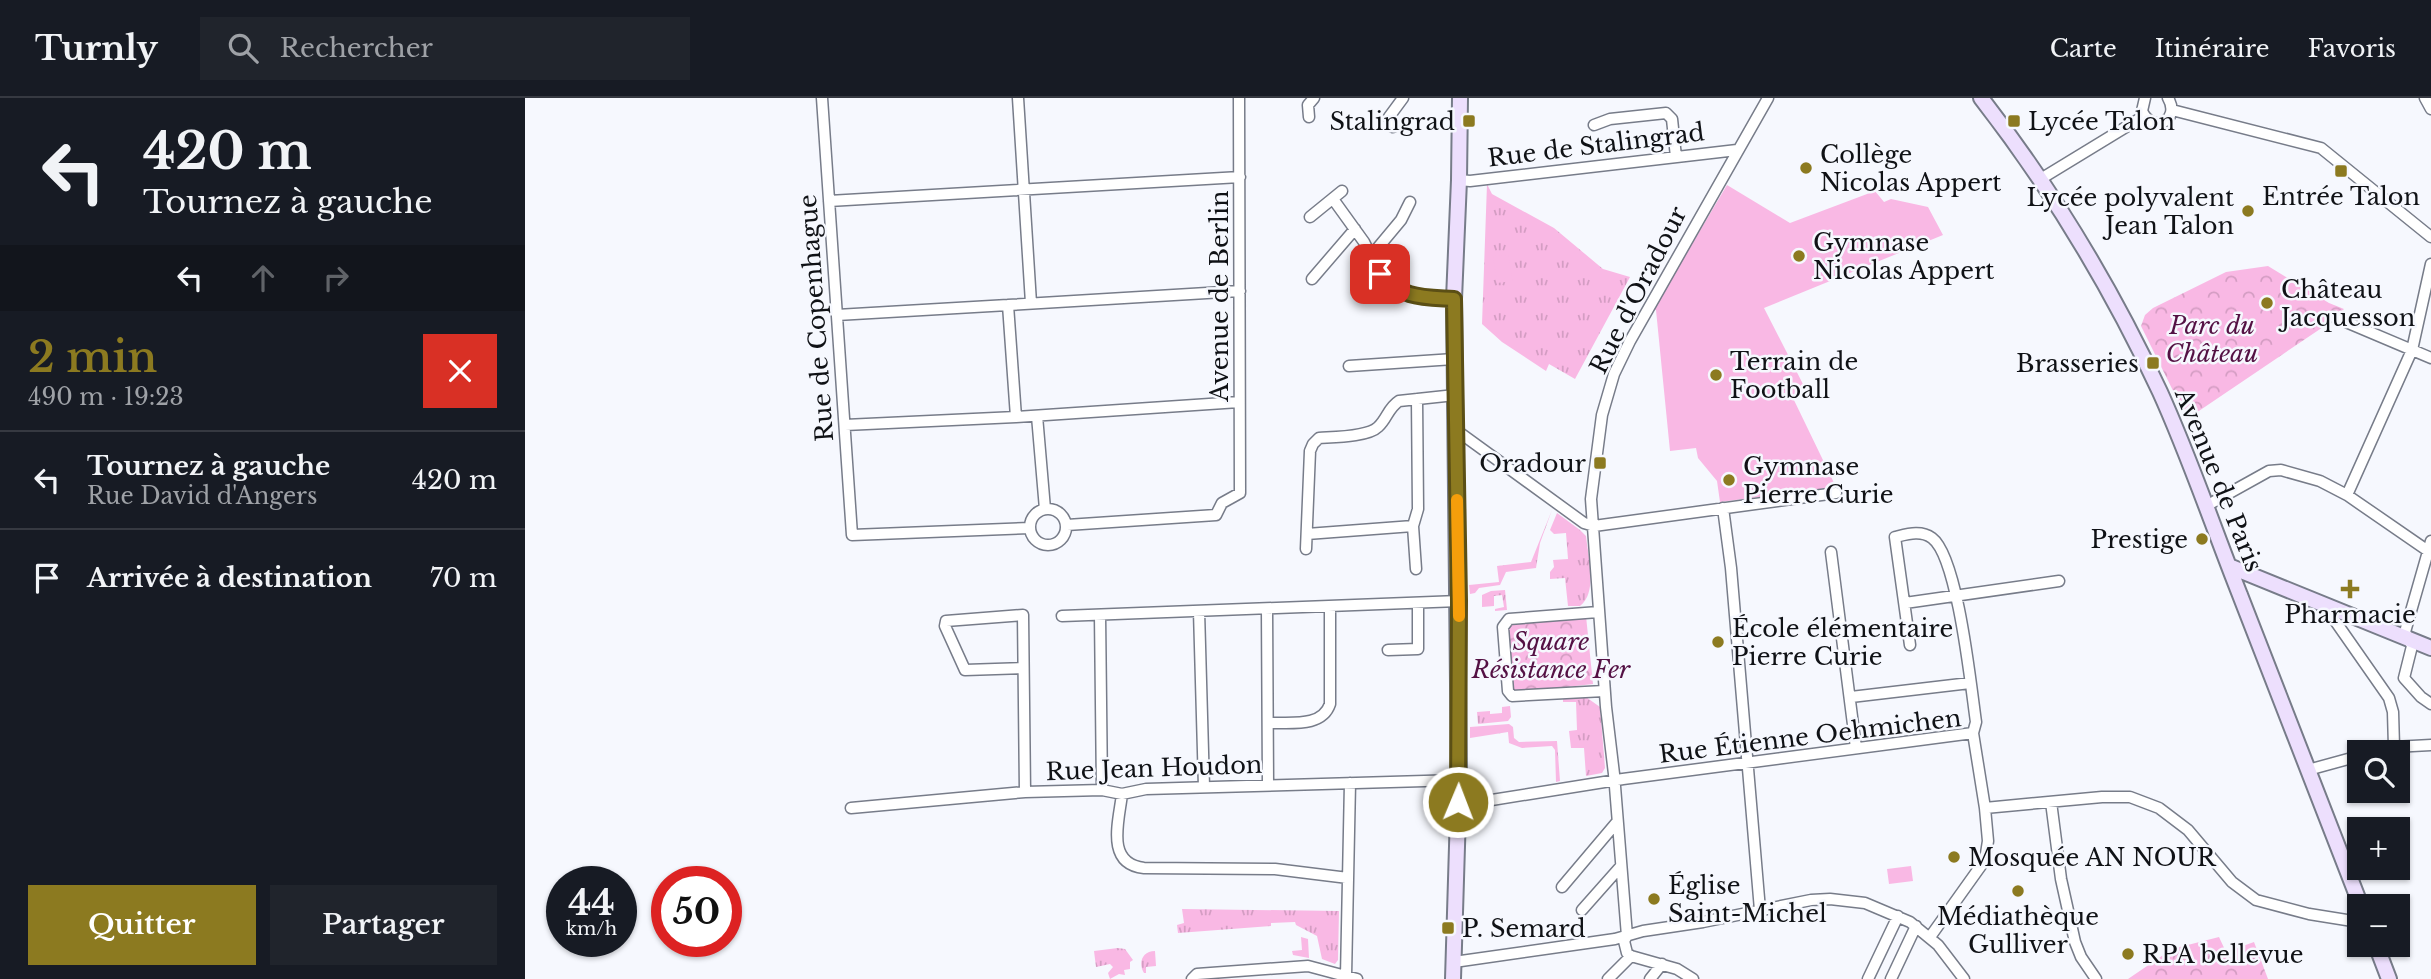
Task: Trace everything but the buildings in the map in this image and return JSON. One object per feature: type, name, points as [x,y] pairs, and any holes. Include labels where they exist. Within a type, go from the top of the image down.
[{"type":"main road","points":[[1453,979],[1459,780],[1454,299],[1460,98]]},
{"type":"main road","name":"Avenue de Paris","points":[[1981,98],[2039,180],[2093,265],[2163,400],[2356,894]]},
{"type":"main road","points":[[2229,566],[2431,648]]},
{"type":"main road","points":[[2381,957],[2389,979]]},
{"type":"street","name":"Rue de Copenhague","points":[[822,98],[852,535],[1030,528]]},
{"type":"street","points":[[1018,98],[1031,303]]},
{"type":"street","name":"Avenue de Berlin","points":[[1067,525],[1216,515],[1222,503],[1240,493],[1240,98]]},
{"type":"street","points":[[1309,117],[1308,105],[1314,98]]},
{"type":"street","points":[[1394,127],[1388,117],[1403,98]]},
{"type":"street","name":"Rue d'Oradour","points":[[1631,956],[1633,947],[1627,936],[1604,691],[1591,499],[1602,415],[1614,374],[1662,280],[1768,98]]},
{"type":"street","points":[[2145,98],[2141,106],[2144,116],[2151,122],[2160,123],[2168,119],[2172,110],[2169,98]]},
{"type":"street","points":[[2425,98],[2431,109]]},
{"type":"street","points":[[2172,110],[2321,148],[2431,237]]},
{"type":"street","points":[[1594,125],[1610,119],[1666,113],[1672,119],[1676,157]]},
{"type":"street","points":[[2039,180],[2144,116]]},
{"type":"street","name":"Rue de Stalingrad","points":[[1459,180],[1470,181],[1737,150]]},
{"type":"street","points":[[829,201],[1240,177]]},
{"type":"street","points":[[1310,217],[1342,191]]},
{"type":"street","points":[[1333,199],[1355,229],[1380,274],[1401,292],[1415,297],[1454,299]]},
{"type":"street","points":[[1371,256],[1401,220],[1410,202]]},
{"type":"street","points":[[1312,279],[1355,229]]},
{"type":"street","points":[[2347,495],[2411,350],[2431,264]]},
{"type":"street","points":[[837,315],[1240,290]]},
{"type":"street","points":[[1008,304],[1016,417]]},
{"type":"street","points":[[2334,317],[2431,358]]},
{"type":"street","points":[[1349,366],[1454,359]]},
{"type":"street","points":[[1306,550],[1310,451],[1313,444],[1319,439],[1369,433],[1378,428],[1391,406],[1399,401],[1455,395]]},
{"type":"street","points":[[1416,569],[1413,526],[1418,509],[1417,399]]},
{"type":"street","points":[[845,425],[1037,416],[1239,402]]},
{"type":"street","points":[[1037,416],[1045,509]]},
{"type":"street","points":[[1456,430],[1584,523],[1594,526],[1836,493]]},
{"type":"street","points":[[2206,506],[2269,471],[2281,470],[2320,481],[2347,495],[2430,548],[2407,636],[2412,646],[2404,678],[2431,704]]},
{"type":"street","points":[[1723,508],[1731,568],[1760,910]]},
{"type":"street","points":[[1045,509],[1059,512],[1067,525],[1062,540],[1048,545],[1035,539],[1030,528],[1034,516],[1045,509]]},
{"type":"street","points":[[1307,534],[1413,526]]},
{"type":"street","points":[[1910,645],[1895,537],[1912,533],[1930,537],[1943,552],[1956,597],[1976,722],[1973,733]]},
{"type":"street","points":[[1831,552],[1856,748]]},
{"type":"street","points":[[1905,603],[2059,581]]},
{"type":"street","points":[[1062,616],[1459,601]]},
{"type":"street","points":[[1388,650],[1418,649],[1417,603]]},
{"type":"street","points":[[2323,605],[2389,698],[2393,712],[2395,740]]},
{"type":"street","points":[[1268,723],[1316,720],[1324,717],[1328,711],[1330,606]]},
{"type":"street","points":[[1267,609],[1268,785]]},
{"type":"street","points":[[1199,611],[1204,787]]},
{"type":"street","points":[[1598,612],[1509,619],[1503,626],[1509,691],[1512,696],[1604,691]]},
{"type":"street","points":[[1023,668],[965,670],[945,626],[946,621],[1023,615],[1025,792]]},
{"type":"street","points":[[1100,615],[1103,790]]},
{"type":"street","points":[[1851,697],[1970,682]]},
{"type":"street","name":"Rue Étienne Oehmichen","points":[[1458,802],[1473,803],[1614,781],[1973,733],[1989,841],[1985,860],[1930,937]]},
{"type":"street","points":[[2410,746],[2431,745]]},
{"type":"street","points":[[2308,770],[2347,759]]},
{"type":"street","name":"Rue Jean Houdon","points":[[851,808],[1025,792],[1103,790],[1122,794],[1146,789],[1459,780]]},
{"type":"street","points":[[1346,976],[1350,783]]},
{"type":"street","points":[[1122,794],[1117,842],[1121,857],[1130,864],[1144,867],[1275,869],[1348,878]]},
{"type":"street","points":[[1985,808],[2102,797],[2130,797],[2159,808],[2188,830],[2232,882],[2256,900],[2309,914],[2347,920]]},
{"type":"street","points":[[2051,802],[2061,879],[2071,929],[2078,951],[2096,979]]},
{"type":"street","points":[[1562,887],[1617,822]]},
{"type":"street","points":[[1582,910],[1621,866]]},
{"type":"street","points":[[1454,962],[1627,936],[1811,900],[1830,899],[1865,904],[1916,926],[1950,958],[1964,979]]},
{"type":"street","points":[[1868,979],[1898,916]]},
{"type":"street","points":[[1891,979],[1916,926]]},
{"type":"street","points":[[1608,979],[1631,956],[1662,964],[1693,979]]},
{"type":"street","points":[[1650,979],[1662,964]]},
{"type":"street","points":[[1192,979],[1197,974],[1308,966],[1357,979]]},
{"type":"green space","points":[[1487,184],[1492,194],[1554,228],[1603,269],[1630,277],[1575,379],[1549,364],[1546,371],[1502,342],[1482,324]]},
{"type":"green space","points":[[1727,185],[1790,223],[1875,191],[1884,202],[1891,199],[1928,207],[1943,235],[1764,308],[1806,390],[1792,396],[1836,487],[1720,502],[1717,481],[1698,458],[1696,448],[1670,451],[1656,310],[1653,310]]},
{"type":"green space","points":[[1508,255],[1513,281],[1497,283],[1493,256]]},
{"type":"green space","name":"Parc du Château","points":[[2268,266],[2329,303],[2344,309],[2339,314],[2335,313],[2332,321],[2187,419],[2141,326],[2145,315],[2153,308],[2226,272]]},
{"type":"green space","points":[[1552,510],[1540,543],[1536,568],[1506,572],[1500,585],[1479,588],[1470,594],[1469,585],[1499,582],[1497,566],[1531,562]]},
{"type":"green space","points":[[1557,513],[1586,536],[1590,583],[1586,600],[1580,606],[1568,606],[1565,578],[1550,579],[1553,560],[1568,559],[1566,533],[1554,534],[1550,530]]},
{"type":"green space","points":[[1505,590],[1507,610],[1495,611],[1504,607],[1502,595],[1494,596],[1494,606],[1482,607],[1482,595]]},
{"type":"green space","name":"Square Résistance Fer","points":[[1586,616],[1593,684],[1514,693],[1508,625]]},
{"type":"green space","points":[[1586,697],[1600,707],[1605,768],[1602,773],[1586,776],[1584,748],[1571,748],[1569,731],[1577,730],[1576,702],[1563,702],[1563,699]]},
{"type":"green space","points":[[1510,706],[1511,717],[1508,721],[1478,724],[1477,712],[1502,713],[1502,707]]},
{"type":"green space","points":[[1509,724],[1513,727],[1514,738],[1519,742],[1557,741],[1560,781],[1556,782],[1555,750],[1552,746],[1522,748],[1509,743],[1508,732],[1470,738],[1470,727]]},
{"type":"green space","points":[[1911,866],[1913,881],[1889,884],[1887,869]]},
{"type":"green space","points":[[1182,909],[1339,911],[1338,960],[1335,964],[1322,959],[1317,936],[1295,922],[1178,933],[1177,925],[1184,923]]},
{"type":"green space","points":[[1301,937],[1308,939],[1309,958],[1293,955],[1292,951],[1302,950]]},
{"type":"green space","points":[[2219,937],[2226,952],[2254,942],[2268,979],[2128,979],[2172,949]]},
{"type":"green space","points":[[1125,949],[1133,960],[1130,962],[1130,969],[1124,970],[1125,975],[1119,974],[1110,979],[1108,973],[1113,967],[1110,964],[1096,967],[1094,951]]},
{"type":"green space","points":[[1155,951],[1156,966],[1146,967],[1144,973],[1142,958]]},
{"type":"slow traffic","points":[[1457,500],[1459,616]]},
{"type":"place","name":"Stalingrad","points":[[1469,121]]},
{"type":"place","name":"Lycée Talon","points":[[2014,121]]},
{"type":"place","name":"Collège Nicolas Appert","points":[[1806,168]]},
{"type":"place","name":"Entrée Talon","points":[[2341,171]]},
{"type":"place","name":"Lycée polyvalent Jean Talon","points":[[2248,211]]},
{"type":"place","name":"Gymnase Nicolas Appert","points":[[1799,256]]},
{"type":"place","name":"Château Jacquesson","points":[[2267,303]]},
{"type":"place","name":"Brasseries","points":[[2153,363]]},
{"type":"place","name":"Terrain de Football","points":[[1716,375]]},
{"type":"place","name":"Oradour","points":[[1600,463]]},
{"type":"place","name":"Gymnase Pierre Curie","points":[[1729,480]]},
{"type":"place","name":"Prestige","points":[[2202,539]]},
{"type":"place","name":"Pharmacie","points":[[2350,589]]},
{"type":"place","name":"École élémentaire Pierre Curie","points":[[1718,642]]},
{"type":"place","name":"Mosquée AN NOUR","points":[[1954,857]]},
{"type":"place","name":"Médiathèque Gulliver","points":[[2018,891]]},
{"type":"place","name":"Église Saint-Michel","points":[[1654,899]]},
{"type":"place","name":"P. Semard","points":[[1448,928]]},
{"type":"place","name":"RPA bellevue","points":[[2128,954]]},
{"type":"route","points":[[1380,274],[1392,286],[1409,295],[1454,299],[1459,601],[1458,802]]}]
